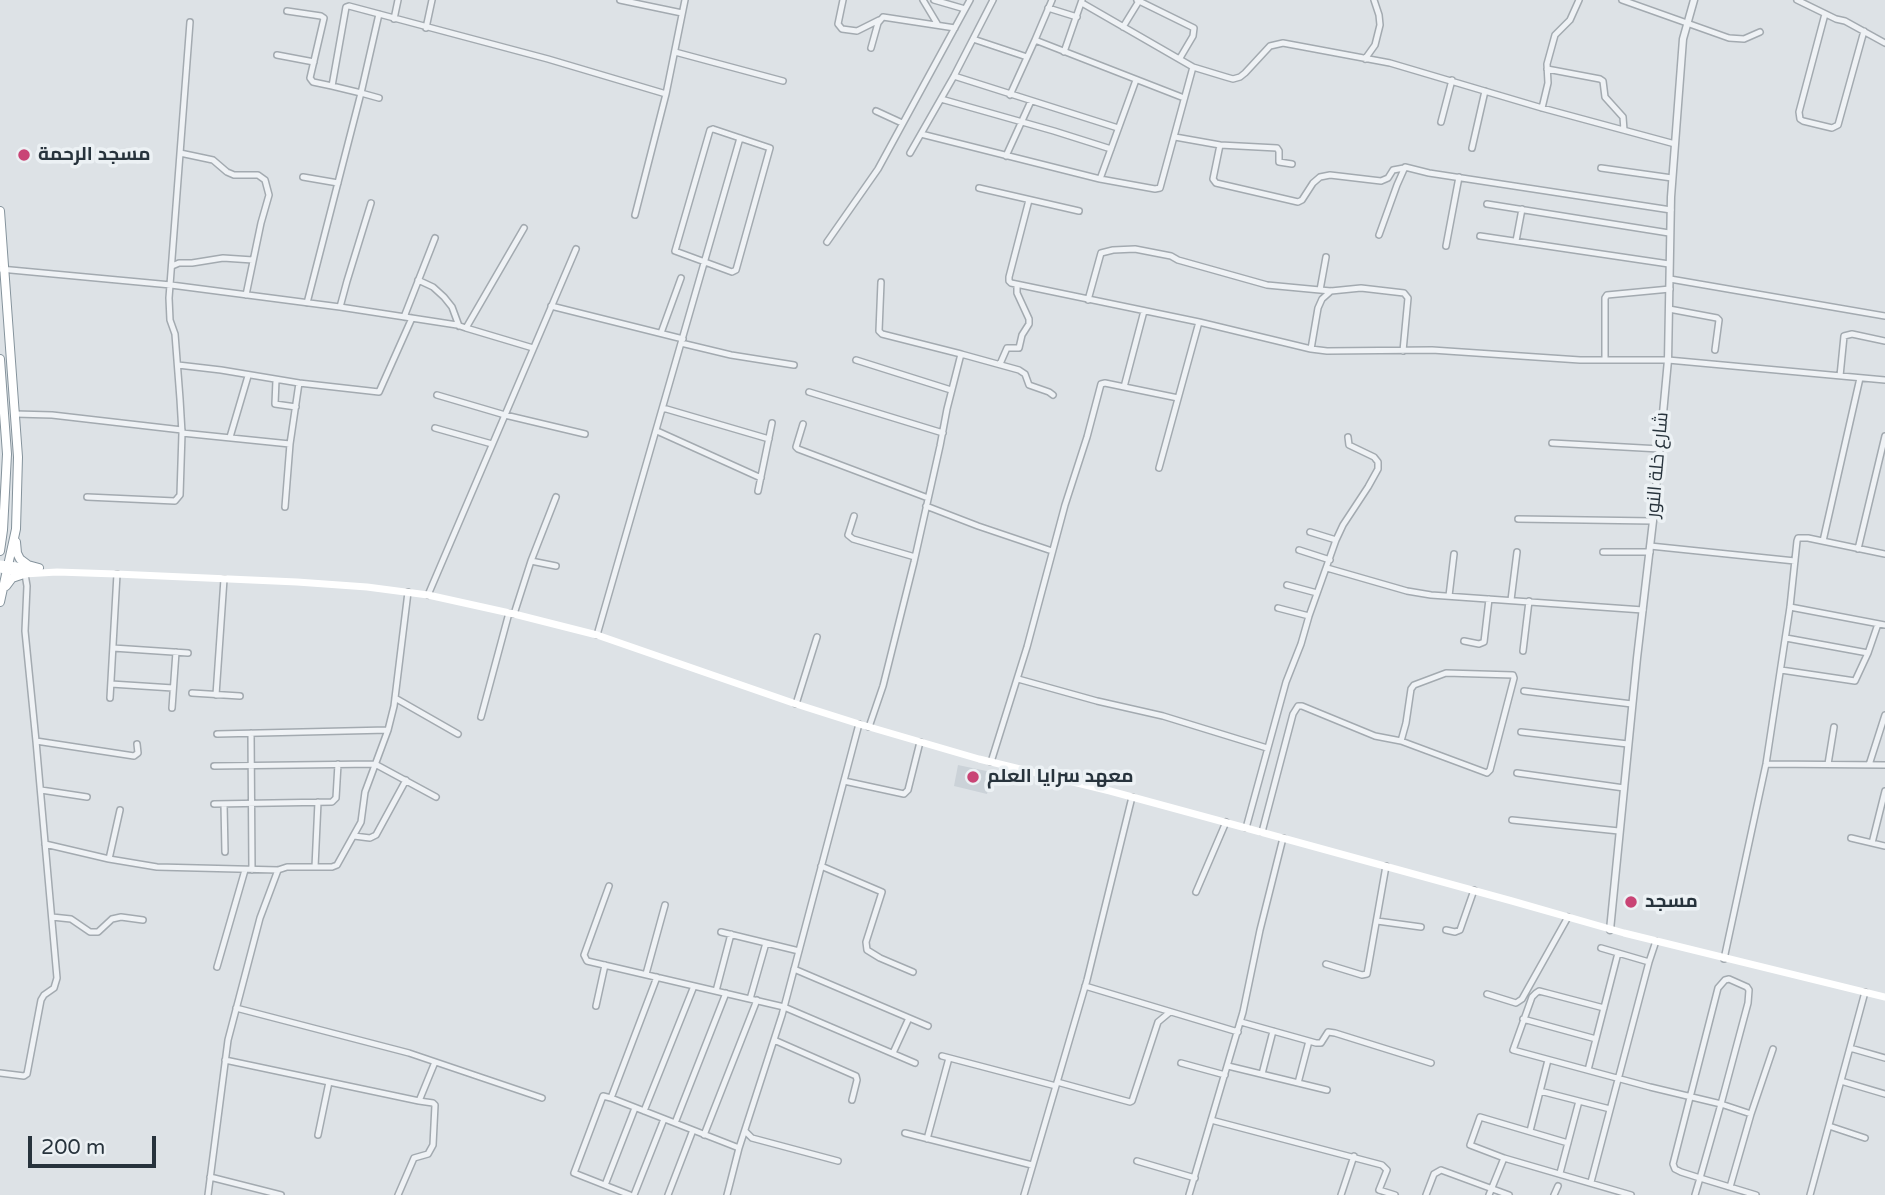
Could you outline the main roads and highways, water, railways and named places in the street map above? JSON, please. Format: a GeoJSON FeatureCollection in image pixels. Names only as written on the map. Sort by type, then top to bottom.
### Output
{"type":"FeatureCollection","features":[{"type":"Feature","properties":{"kind":"highway"},"geometry":{"type":"LineString","coordinates":[[0,211],[18,457],[16,550],[25,564],[40,571]]}},
{"type":"Feature","properties":{"kind":"highway"},"geometry":{"type":"LineString","coordinates":[[0,359],[7,454],[0,551]]}},
{"type":"Feature","properties":{"kind":"highway"},"geometry":{"type":"LineString","coordinates":[[1,370],[11,370]]}},
{"type":"Feature","properties":{"kind":"highway"},"geometry":{"type":"LineString","coordinates":[[0,602],[4,567],[16,529]]}},
{"type":"Feature","properties":{"kind":"highway"},"geometry":{"type":"LineString","coordinates":[[3,591],[9,580],[25,574]]}},
{"type":"Feature","properties":{"kind":"main road"},"geometry":{"type":"LineString","coordinates":[[4,567],[25,574],[40,571]]}},
{"type":"Feature","properties":{"kind":"main road"},"geometry":{"type":"LineString","coordinates":[[4,567],[57,572],[332,584],[428,595],[512,613],[597,635],[796,704],[991,762],[1226,822],[1610,930],[1885,997]]}},
{"type":"Feature","properties":{"kind":"place","name":"مسجد الرحمة"},"geometry":{"type":"Point","coordinates":[24,155]}},
{"type":"Feature","properties":{"kind":"place","name":"معهد سرايا العلم"},"geometry":{"type":"Point","coordinates":[973,777]}},
{"type":"Feature","properties":{"kind":"place","name":"مسجد"},"geometry":{"type":"Point","coordinates":[1631,902]}}]}
